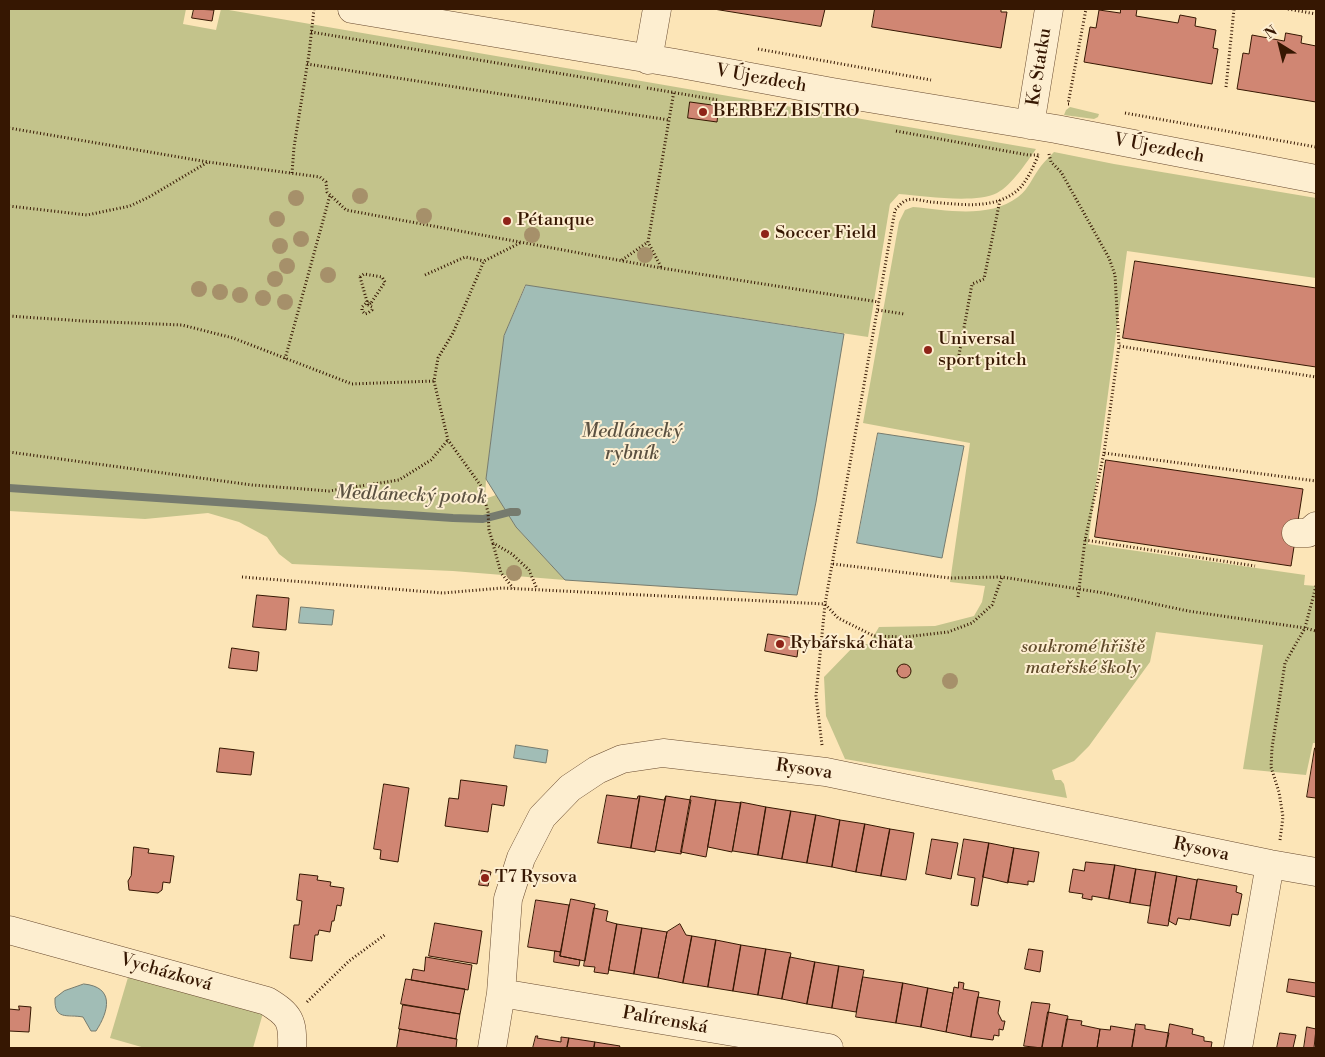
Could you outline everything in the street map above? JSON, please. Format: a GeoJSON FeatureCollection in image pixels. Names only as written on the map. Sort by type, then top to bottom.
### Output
{"type":"FeatureCollection","features":[{"type":"Feature","properties":{"kind":"street","name":"V Újezdech"},"geometry":{"type":"LineString","coordinates":[[352,9],[1037,126],[1316,179]]}},
{"type":"Feature","properties":{"kind":"street"},"geometry":{"type":"LineString","coordinates":[[648,60],[657,9]]}},
{"type":"Feature","properties":{"kind":"street","name":"Ke Statku"},"geometry":{"type":"LineString","coordinates":[[1037,126],[1049,9]]}},
{"type":"Feature","properties":{"kind":"street","name":"Rysova"},"geometry":{"type":"LineString","coordinates":[[492,1048],[501,993],[508,899],[521,858],[542,817],[570,788],[597,770],[622,759],[663,753],[826,772],[1316,872]]}},
{"type":"Feature","properties":{"kind":"street"},"geometry":{"type":"LineString","coordinates":[[1238,1048],[1270,864]]}},
{"type":"Feature","properties":{"kind":"street","name":"Vycházková"},"geometry":{"type":"LineString","coordinates":[[9,930],[267,1001],[282,1010],[289,1019]]}},
{"type":"Feature","properties":{"kind":"street","name":"Palírenská"},"geometry":{"type":"LineString","coordinates":[[501,993],[829,1048]]}},
{"type":"Feature","properties":{"kind":"street"},"geometry":{"type":"LineString","coordinates":[[289,1019],[292,1032],[292,1048]]}},
{"type":"Feature","properties":{"kind":"path"},"geometry":{"type":"LineString","coordinates":[[292,173],[314,9]]}},
{"type":"Feature","properties":{"kind":"path"},"geometry":{"type":"LineString","coordinates":[[1077,106],[1068,104],[1086,9]]}},
{"type":"Feature","properties":{"kind":"path"},"geometry":{"type":"LineString","coordinates":[[1226,87],[1234,9]]}},
{"type":"Feature","properties":{"kind":"path"},"geometry":{"type":"LineString","coordinates":[[1288,9],[1316,14]]}},
{"type":"Feature","properties":{"kind":"path"},"geometry":{"type":"LineString","coordinates":[[662,268],[648,242],[674,92],[676,63]]}},
{"type":"Feature","properties":{"kind":"path"},"geometry":{"type":"LineString","coordinates":[[307,64],[669,120]]}},
{"type":"Feature","properties":{"kind":"path"},"geometry":{"type":"LineString","coordinates":[[1124,113],[1316,147]]}},
{"type":"Feature","properties":{"kind":"path"},"geometry":{"type":"LineString","coordinates":[[822,747],[816,696],[825,604],[895,210],[900,204],[908,200],[965,205],[985,204],[1000,200],[1014,193],[1028,176],[1039,155],[1037,126]]}},
{"type":"Feature","properties":{"kind":"path"},"geometry":{"type":"LineString","coordinates":[[9,128],[208,162],[320,177],[326,182],[327,192],[346,210],[662,268],[879,302]]}},
{"type":"Feature","properties":{"kind":"path"},"geometry":{"type":"LineString","coordinates":[[1049,155],[1051,162],[1061,172],[1109,258],[1115,275],[1118,346],[1104,453],[1085,540],[1078,597]]}},
{"type":"Feature","properties":{"kind":"path"},"geometry":{"type":"LineString","coordinates":[[9,206],[87,215],[130,206],[208,162]]}},
{"type":"Feature","properties":{"kind":"path"},"geometry":{"type":"LineString","coordinates":[[285,359],[330,195]]}},
{"type":"Feature","properties":{"kind":"path"},"geometry":{"type":"LineString","coordinates":[[959,354],[972,284],[984,279],[1000,200]]}},
{"type":"Feature","properties":{"kind":"path"},"geometry":{"type":"LineString","coordinates":[[622,261],[648,242]]}},
{"type":"Feature","properties":{"kind":"path"},"geometry":{"type":"LineString","coordinates":[[425,274],[465,258],[484,261],[521,243]]}},
{"type":"Feature","properties":{"kind":"path"},"geometry":{"type":"LineString","coordinates":[[484,261],[454,333],[438,358],[434,381],[448,440],[481,486],[488,512],[489,530],[501,573],[513,588]]}},
{"type":"Feature","properties":{"kind":"path"},"geometry":{"type":"LineString","coordinates":[[364,274],[382,277],[385,282],[372,303],[368,303],[360,277],[364,274]]}},
{"type":"Feature","properties":{"kind":"path"},"geometry":{"type":"LineString","coordinates":[[878,310],[904,314]]}},
{"type":"Feature","properties":{"kind":"path"},"geometry":{"type":"LineString","coordinates":[[9,316],[182,325],[233,338],[352,384],[434,381]]}},
{"type":"Feature","properties":{"kind":"path"},"geometry":{"type":"LineString","coordinates":[[1118,346],[1316,377]]}},
{"type":"Feature","properties":{"kind":"path"},"geometry":{"type":"LineString","coordinates":[[9,452],[252,485],[329,491],[399,480],[431,460],[448,440]]}},
{"type":"Feature","properties":{"kind":"path"},"geometry":{"type":"LineString","coordinates":[[1104,453],[1316,481]]}},
{"type":"Feature","properties":{"kind":"path"},"geometry":{"type":"LineString","coordinates":[[1085,540],[1255,566]]}},
{"type":"Feature","properties":{"kind":"path"},"geometry":{"type":"LineString","coordinates":[[493,543],[512,554],[528,570],[537,590]]}},
{"type":"Feature","properties":{"kind":"path"},"geometry":{"type":"LineString","coordinates":[[833,564],[950,578],[1002,577],[1079,589],[1188,611],[1316,631]]}},
{"type":"Feature","properties":{"kind":"path"},"geometry":{"type":"LineString","coordinates":[[242,577],[443,593],[513,588],[825,604],[838,618],[874,636],[905,637],[948,632],[972,623],[992,605],[1002,577]]}},
{"type":"Feature","properties":{"kind":"path"},"geometry":{"type":"LineString","coordinates":[[1283,817],[1280,792],[1271,767],[1272,748],[1285,663],[1305,628],[1316,586]]}},
{"type":"Feature","properties":{"kind":"path"},"geometry":{"type":"LineString","coordinates":[[289,1019],[349,961],[386,934]]}},
{"type":"Feature","properties":{"kind":"green space"},"geometry":{"type":"Polygon","coordinates":[[[9,9],[186,9],[183,24],[216,30],[221,9],[223,9],[1036,149],[1013,179],[997,193],[963,199],[899,194],[890,204],[868,337],[525,285],[504,336],[485,499],[496,495],[516,527],[565,580],[453,571],[292,564],[279,554],[267,537],[239,522],[208,513],[145,519],[9,511],[9,9]]]}},
{"type":"Feature","properties":{"kind":"green space"},"geometry":{"type":"Polygon","coordinates":[[[1070,107],[1099,114],[1094,119],[1064,115],[1070,107]]]}},
{"type":"Feature","properties":{"kind":"green space","name":"soukromé hřiště mateřské školy"},"geometry":{"type":"Polygon","coordinates":[[[1054,152],[1316,198],[1316,278],[1127,251],[1088,544],[1305,575],[1304,585],[1316,586],[1316,743],[1313,743],[1306,775],[1243,769],[1263,645],[1156,632],[1150,662],[1089,746],[1074,761],[1052,770],[1055,780],[1061,780],[1064,784],[1067,798],[845,759],[826,716],[824,677],[856,644],[869,644],[879,627],[935,626],[974,616],[982,602],[985,586],[950,582],[970,443],[863,423],[899,222],[905,210],[913,207],[953,211],[981,211],[1007,204],[1025,190],[1041,166],[1054,152]]]}},
{"type":"Feature","properties":{"kind":"green space"},"geometry":{"type":"Polygon","coordinates":[[[129,974],[263,1013],[253,1048],[145,1048],[110,1038],[129,974]]]}},
{"type":"Feature","properties":{"kind":"water","name":"Medlánecký rybník"},"geometry":{"type":"Polygon","coordinates":[[[526,285],[844,334],[816,502],[797,595],[565,580],[516,527],[486,479],[504,336],[526,285]]]}},
{"type":"Feature","properties":{"kind":"water"},"geometry":{"type":"Polygon","coordinates":[[[878,433],[964,446],[942,558],[857,543],[878,433]]]}},
{"type":"Feature","properties":{"kind":"water"},"geometry":{"type":"Polygon","coordinates":[[[301,607],[334,610],[332,625],[299,623],[301,607]]]}},
{"type":"Feature","properties":{"kind":"water"},"geometry":{"type":"Polygon","coordinates":[[[516,745],[548,750],[546,763],[514,758],[516,745]]]}},
{"type":"Feature","properties":{"kind":"water"},"geometry":{"type":"Polygon","coordinates":[[[84,984],[94,986],[105,995],[106,1008],[104,1016],[96,1031],[91,1031],[83,1017],[63,1015],[59,1013],[55,1005],[55,998],[64,991],[84,984]]]}},
{"type":"Feature","properties":{"kind":"building"},"geometry":{"type":"Polygon","coordinates":[[[194,9],[214,10],[212,21],[192,18],[194,9]]]}},
{"type":"Feature","properties":{"kind":"building"},"geometry":{"type":"Polygon","coordinates":[[[714,9],[825,9],[821,26],[714,9]]]}},
{"type":"Feature","properties":{"kind":"building"},"geometry":{"type":"Polygon","coordinates":[[[875,9],[1001,9],[1001,12],[1007,12],[1001,48],[872,27],[875,9]]]}},
{"type":"Feature","properties":{"kind":"building"},"geometry":{"type":"Polygon","coordinates":[[[1121,9],[1137,9],[1136,16],[1178,23],[1180,15],[1196,18],[1195,26],[1216,30],[1213,48],[1218,49],[1212,84],[1084,62],[1090,27],[1096,28],[1099,10],[1120,13],[1121,9]]]}},
{"type":"Feature","properties":{"kind":"building"},"geometry":{"type":"Polygon","coordinates":[[[1286,33],[1302,36],[1301,43],[1316,46],[1316,102],[1237,89],[1243,53],[1249,54],[1252,35],[1284,41],[1286,33]]]}},
{"type":"Feature","properties":{"kind":"building","name":"BERBEZ BISTRO"},"geometry":{"type":"Polygon","coordinates":[[[690,102],[719,106],[717,122],[688,118],[690,102]]]}},
{"type":"Feature","properties":{"kind":"building"},"geometry":{"type":"Polygon","coordinates":[[[1135,261],[1316,288],[1316,367],[1123,338],[1135,261]]]}},
{"type":"Feature","properties":{"kind":"building"},"geometry":{"type":"Polygon","coordinates":[[[1106,460],[1303,489],[1291,566],[1095,537],[1106,460]]]}},
{"type":"Feature","properties":{"kind":"building"},"geometry":{"type":"Polygon","coordinates":[[[257,595],[289,598],[286,630],[253,627],[257,595]]]}},
{"type":"Feature","properties":{"kind":"building","name":"Rybářská chata"},"geometry":{"type":"Polygon","coordinates":[[[768,634],[795,638],[793,649],[798,649],[797,657],[765,651],[768,634]]]}},
{"type":"Feature","properties":{"kind":"building"},"geometry":{"type":"Polygon","coordinates":[[[232,648],[259,652],[257,671],[229,668],[232,648]]]}},
{"type":"Feature","properties":{"kind":"building"},"geometry":{"type":"Polygon","coordinates":[[[901,664],[907,664],[911,671],[907,678],[901,678],[897,674],[897,668],[901,664]]]}},
{"type":"Feature","properties":{"kind":"building"},"geometry":{"type":"Polygon","coordinates":[[[220,748],[254,752],[251,775],[217,772],[220,748]]]}},
{"type":"Feature","properties":{"kind":"building"},"geometry":{"type":"Polygon","coordinates":[[[1316,748],[1316,798],[1307,797],[1316,748]]]}},
{"type":"Feature","properties":{"kind":"building"},"geometry":{"type":"Polygon","coordinates":[[[461,780],[507,786],[504,806],[492,804],[488,832],[445,826],[449,798],[458,799],[461,780]]]}},
{"type":"Feature","properties":{"kind":"building"},"geometry":{"type":"Polygon","coordinates":[[[384,784],[409,788],[398,862],[380,859],[381,850],[374,849],[384,784]]]}},
{"type":"Feature","properties":{"kind":"building"},"geometry":{"type":"Polygon","coordinates":[[[607,795],[637,799],[640,796],[631,848],[598,843],[607,795]]]}},
{"type":"Feature","properties":{"kind":"building"},"geometry":{"type":"Polygon","coordinates":[[[640,796],[664,800],[666,796],[655,852],[631,848],[640,796]]]}},
{"type":"Feature","properties":{"kind":"building"},"geometry":{"type":"Polygon","coordinates":[[[666,796],[691,800],[681,854],[656,850],[666,796]]]}},
{"type":"Feature","properties":{"kind":"building"},"geometry":{"type":"Polygon","coordinates":[[[691,796],[716,800],[706,857],[681,852],[691,796]]]}},
{"type":"Feature","properties":{"kind":"building"},"geometry":{"type":"Polygon","coordinates":[[[716,800],[741,803],[732,852],[708,847],[716,800]]]}},
{"type":"Feature","properties":{"kind":"building"},"geometry":{"type":"Polygon","coordinates":[[[741,802],[766,807],[758,855],[733,851],[741,802]]]}},
{"type":"Feature","properties":{"kind":"building"},"geometry":{"type":"Polygon","coordinates":[[[766,807],[791,811],[782,859],[758,855],[766,807]]]}},
{"type":"Feature","properties":{"kind":"building"},"geometry":{"type":"Polygon","coordinates":[[[791,811],[816,815],[807,863],[782,859],[791,811]]]}},
{"type":"Feature","properties":{"kind":"building"},"geometry":{"type":"Polygon","coordinates":[[[816,815],[840,820],[832,867],[807,863],[816,815]]]}},
{"type":"Feature","properties":{"kind":"building"},"geometry":{"type":"Polygon","coordinates":[[[840,820],[865,824],[856,872],[832,867],[840,820]]]}},
{"type":"Feature","properties":{"kind":"building"},"geometry":{"type":"Polygon","coordinates":[[[865,824],[890,829],[881,876],[856,872],[865,824]]]}},
{"type":"Feature","properties":{"kind":"building"},"geometry":{"type":"Polygon","coordinates":[[[890,829],[914,833],[906,880],[881,876],[890,829]]]}},
{"type":"Feature","properties":{"kind":"building"},"geometry":{"type":"Polygon","coordinates":[[[932,839],[958,843],[951,879],[926,874],[932,839]]]}},
{"type":"Feature","properties":{"kind":"building"},"geometry":{"type":"Polygon","coordinates":[[[964,839],[989,843],[978,906],[971,905],[975,878],[958,875],[964,839]]]}},
{"type":"Feature","properties":{"kind":"building"},"geometry":{"type":"Polygon","coordinates":[[[989,843],[1014,848],[1008,883],[983,877],[989,843]]]}},
{"type":"Feature","properties":{"kind":"building"},"geometry":{"type":"Polygon","coordinates":[[[134,847],[149,849],[148,853],[174,856],[170,883],[163,882],[162,890],[158,893],[129,890],[128,881],[131,876],[134,847]]]}},
{"type":"Feature","properties":{"kind":"building"},"geometry":{"type":"Polygon","coordinates":[[[1014,848],[1039,852],[1034,882],[1028,881],[1028,885],[1008,882],[1014,848]]]}},
{"type":"Feature","properties":{"kind":"building"},"geometry":{"type":"Polygon","coordinates":[[[1086,862],[1115,865],[1109,899],[1092,896],[1092,900],[1082,898],[1083,894],[1069,892],[1073,869],[1084,871],[1086,862]]]}},
{"type":"Feature","properties":{"kind":"building"},"geometry":{"type":"Polygon","coordinates":[[[1115,865],[1136,869],[1130,903],[1109,899],[1115,865]]]}},
{"type":"Feature","properties":{"kind":"building"},"geometry":{"type":"Polygon","coordinates":[[[1136,869],[1156,872],[1150,906],[1130,903],[1136,869]]]}},
{"type":"Feature","properties":{"kind":"building","name":"T7 Rysova"},"geometry":{"type":"Polygon","coordinates":[[[482,870],[491,872],[488,886],[479,885],[482,870]]]}},
{"type":"Feature","properties":{"kind":"building"},"geometry":{"type":"Polygon","coordinates":[[[1156,872],[1177,876],[1168,926],[1148,923],[1156,872]]]}},
{"type":"Feature","properties":{"kind":"building"},"geometry":{"type":"Polygon","coordinates":[[[300,874],[318,876],[317,880],[331,882],[330,886],[344,888],[341,906],[337,905],[330,932],[319,930],[318,935],[315,935],[312,961],[290,958],[294,925],[299,925],[302,901],[297,900],[300,874]]]}},
{"type":"Feature","properties":{"kind":"building"},"geometry":{"type":"Polygon","coordinates":[[[1177,876],[1197,880],[1190,920],[1178,918],[1176,925],[1169,921],[1177,876]]]}},
{"type":"Feature","properties":{"kind":"building"},"geometry":{"type":"Polygon","coordinates":[[[1198,879],[1237,886],[1236,892],[1242,894],[1238,915],[1232,914],[1230,926],[1191,919],[1198,879]]]}},
{"type":"Feature","properties":{"kind":"building"},"geometry":{"type":"Polygon","coordinates":[[[571,899],[595,904],[585,961],[560,956],[571,899]]]}},
{"type":"Feature","properties":{"kind":"building"},"geometry":{"type":"Polygon","coordinates":[[[536,900],[569,905],[561,952],[528,947],[536,900]]]}},
{"type":"Feature","properties":{"kind":"building"},"geometry":{"type":"Polygon","coordinates":[[[594,908],[608,911],[606,921],[617,924],[608,974],[594,972],[595,967],[584,966],[594,908]]]}},
{"type":"Feature","properties":{"kind":"building"},"geometry":{"type":"Polygon","coordinates":[[[435,923],[482,931],[477,964],[429,956],[435,923]]]}},
{"type":"Feature","properties":{"kind":"building"},"geometry":{"type":"Polygon","coordinates":[[[617,924],[642,928],[634,974],[609,970],[617,924]]]}},
{"type":"Feature","properties":{"kind":"building"},"geometry":{"type":"Polygon","coordinates":[[[680,924],[686,935],[692,936],[683,983],[658,978],[667,932],[680,924]]]}},
{"type":"Feature","properties":{"kind":"building"},"geometry":{"type":"Polygon","coordinates":[[[642,928],[667,932],[658,978],[634,974],[642,928]]]}},
{"type":"Feature","properties":{"kind":"building"},"geometry":{"type":"Polygon","coordinates":[[[692,936],[716,940],[708,987],[683,983],[692,936]]]}},
{"type":"Feature","properties":{"kind":"building"},"geometry":{"type":"Polygon","coordinates":[[[716,940],[741,945],[733,991],[708,987],[716,940]]]}},
{"type":"Feature","properties":{"kind":"building"},"geometry":{"type":"Polygon","coordinates":[[[741,945],[766,949],[758,995],[733,991],[741,945]]]}},
{"type":"Feature","properties":{"kind":"building"},"geometry":{"type":"Polygon","coordinates":[[[766,949],[791,953],[782,999],[758,995],[766,949]]]}},
{"type":"Feature","properties":{"kind":"building"},"geometry":{"type":"Polygon","coordinates":[[[1029,949],[1043,951],[1040,972],[1025,969],[1029,949]]]}},
{"type":"Feature","properties":{"kind":"building"},"geometry":{"type":"Polygon","coordinates":[[[555,951],[561,952],[560,956],[580,960],[579,966],[554,962],[555,951]]]}},
{"type":"Feature","properties":{"kind":"building"},"geometry":{"type":"Polygon","coordinates":[[[426,957],[472,965],[468,990],[411,980],[413,969],[424,971],[426,957]]]}},
{"type":"Feature","properties":{"kind":"building"},"geometry":{"type":"Polygon","coordinates":[[[790,957],[815,962],[807,1004],[782,999],[790,957]]]}},
{"type":"Feature","properties":{"kind":"building"},"geometry":{"type":"Polygon","coordinates":[[[815,962],[839,966],[832,1008],[807,1004],[815,962]]]}},
{"type":"Feature","properties":{"kind":"building"},"geometry":{"type":"Polygon","coordinates":[[[839,966],[864,970],[856,1012],[832,1008],[839,966]]]}},
{"type":"Feature","properties":{"kind":"building"},"geometry":{"type":"Polygon","coordinates":[[[863,977],[903,983],[896,1023],[856,1017],[863,977]]]}},
{"type":"Feature","properties":{"kind":"building"},"geometry":{"type":"Polygon","coordinates":[[[406,979],[465,989],[460,1014],[401,1004],[406,979]]]}},
{"type":"Feature","properties":{"kind":"building"},"geometry":{"type":"Polygon","coordinates":[[[1289,979],[1316,983],[1316,997],[1287,992],[1289,979]]]}},
{"type":"Feature","properties":{"kind":"building"},"geometry":{"type":"Polygon","coordinates":[[[959,982],[964,983],[963,989],[979,992],[971,1037],[946,1032],[954,987],[958,988],[959,982]]]}},
{"type":"Feature","properties":{"kind":"building"},"geometry":{"type":"Polygon","coordinates":[[[903,983],[928,988],[921,1027],[896,1023],[903,983]]]}},
{"type":"Feature","properties":{"kind":"building"},"geometry":{"type":"Polygon","coordinates":[[[928,988],[953,993],[946,1032],[921,1027],[928,988]]]}},
{"type":"Feature","properties":{"kind":"building"},"geometry":{"type":"Polygon","coordinates":[[[978,997],[1000,1001],[998,1013],[1002,1021],[1005,1021],[1003,1030],[999,1029],[999,1036],[994,1035],[993,1040],[971,1037],[978,997]]]}},
{"type":"Feature","properties":{"kind":"building"},"geometry":{"type":"Polygon","coordinates":[[[1032,1002],[1050,1004],[1042,1048],[1024,1046],[1032,1002]]]}},
{"type":"Feature","properties":{"kind":"building"},"geometry":{"type":"Polygon","coordinates":[[[403,1005],[460,1014],[456,1039],[399,1029],[403,1005]]]}},
{"type":"Feature","properties":{"kind":"building"},"geometry":{"type":"Polygon","coordinates":[[[19,1006],[31,1007],[29,1032],[9,1031],[9,1009],[19,1010],[19,1006]]]}},
{"type":"Feature","properties":{"kind":"building"},"geometry":{"type":"Polygon","coordinates":[[[1048,1012],[1068,1016],[1062,1048],[1042,1048],[1048,1012]]]}},
{"type":"Feature","properties":{"kind":"building"},"geometry":{"type":"Polygon","coordinates":[[[1067,1019],[1082,1021],[1081,1025],[1100,1029],[1097,1048],[1062,1048],[1067,1019]]]}},
{"type":"Feature","properties":{"kind":"building"},"geometry":{"type":"Polygon","coordinates":[[[1136,1024],[1145,1025],[1145,1029],[1169,1033],[1166,1048],[1132,1048],[1136,1024]]]}},
{"type":"Feature","properties":{"kind":"building"},"geometry":{"type":"Polygon","coordinates":[[[1170,1024],[1193,1029],[1192,1034],[1204,1037],[1204,1041],[1212,1042],[1211,1048],[1166,1048],[1170,1024]]]}},
{"type":"Feature","properties":{"kind":"building"},"geometry":{"type":"Polygon","coordinates":[[[1111,1026],[1135,1030],[1132,1048],[1097,1048],[1100,1029],[1110,1030],[1111,1026]]]}},
{"type":"Feature","properties":{"kind":"building"},"geometry":{"type":"Polygon","coordinates":[[[1307,1027],[1316,1029],[1314,1048],[1304,1048],[1307,1027]]]}},
{"type":"Feature","properties":{"kind":"building"},"geometry":{"type":"Polygon","coordinates":[[[400,1029],[457,1039],[456,1048],[397,1048],[400,1029]]]}},
{"type":"Feature","properties":{"kind":"building"},"geometry":{"type":"Polygon","coordinates":[[[1280,1033],[1296,1035],[1293,1048],[1277,1048],[1280,1033]]]}},
{"type":"Feature","properties":{"kind":"building"},"geometry":{"type":"Polygon","coordinates":[[[536,1036],[538,1036],[537,1038],[561,1042],[561,1037],[569,1038],[567,1048],[533,1048],[536,1036]]]}},
{"type":"Feature","properties":{"kind":"building"},"geometry":{"type":"Polygon","coordinates":[[[569,1038],[595,1042],[594,1048],[567,1048],[569,1038]]]}},
{"type":"Feature","properties":{"kind":"building"},"geometry":{"type":"Polygon","coordinates":[[[595,1042],[620,1046],[619,1048],[594,1048],[595,1042]]]}},
{"type":"Feature","properties":{"kind":"waterway","name":"Medlánecký potok"},"geometry":{"type":"LineString","coordinates":[[9,488],[453,518],[483,519],[517,512]]}},
{"type":"Feature","properties":{"kind":"place","name":"BERBEZ BISTRO"},"geometry":{"type":"Point","coordinates":[703,112]}},
{"type":"Feature","properties":{"kind":"place","name":"Pétanque"},"geometry":{"type":"Point","coordinates":[507,221]}},
{"type":"Feature","properties":{"kind":"place","name":"Soccer Field"},"geometry":{"type":"Point","coordinates":[765,234]}},
{"type":"Feature","properties":{"kind":"place","name":"Universal sport pitch"},"geometry":{"type":"Point","coordinates":[928,350]}},
{"type":"Feature","properties":{"kind":"place","name":"Rybářská chata"},"geometry":{"type":"Point","coordinates":[780,644]}},
{"type":"Feature","properties":{"kind":"place","name":"T7 Rysova"},"geometry":{"type":"Point","coordinates":[485,878]}}]}
